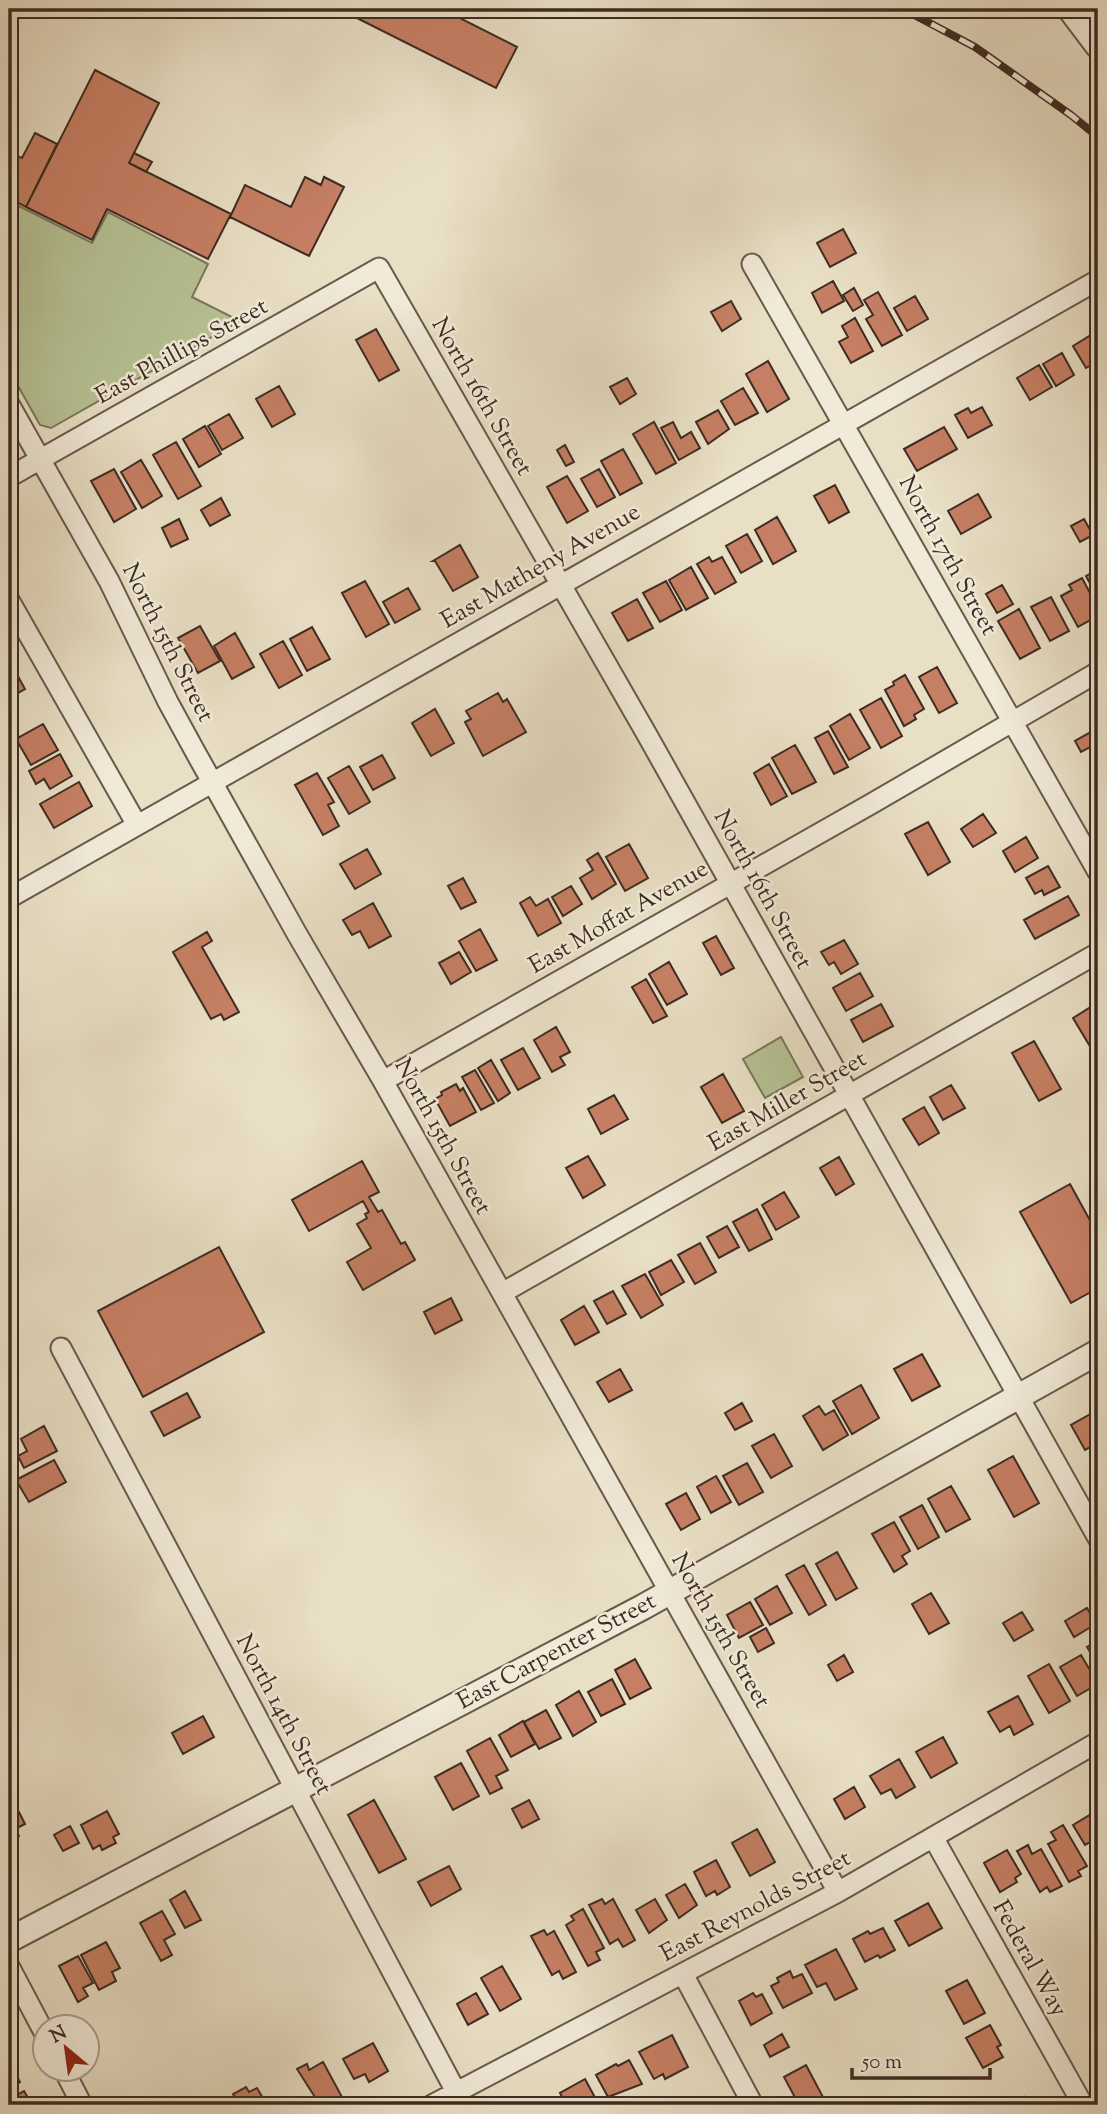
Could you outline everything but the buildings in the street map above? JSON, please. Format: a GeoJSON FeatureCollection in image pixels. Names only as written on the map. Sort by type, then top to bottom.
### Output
{"type":"FeatureCollection","features":[{"type":"Feature","properties":{"kind":"street"},"geometry":{"type":"LineString","coordinates":[[1073,10],[1098,46]]}},
{"type":"Feature","properties":{"kind":"street","name":"North 17th Street"},"geometry":{"type":"LineString","coordinates":[[752,264],[1098,872]]}},
{"type":"Feature","properties":{"kind":"street","name":"East Phillips Street"},"geometry":{"type":"LineString","coordinates":[[9,477],[379,268]]}},
{"type":"Feature","properties":{"kind":"street","name":"North 16th Street"},"geometry":{"type":"LineString","coordinates":[[379,268],[561,584],[1098,1538]]}},
{"type":"Feature","properties":{"kind":"street","name":"East Matheny Avenue"},"geometry":{"type":"LineString","coordinates":[[9,898],[1098,280]]}},
{"type":"Feature","properties":{"kind":"street","name":"North 15th Street"},"geometry":{"type":"LineString","coordinates":[[9,404],[109,581],[168,702],[297,934],[383,1081],[838,1892]]}},
{"type":"Feature","properties":{"kind":"street"},"geometry":{"type":"LineString","coordinates":[[9,600],[137,825]]}},
{"type":"Feature","properties":{"kind":"street","name":"East Moffat Avenue"},"geometry":{"type":"LineString","coordinates":[[383,1081],[871,804],[1098,671]]}},
{"type":"Feature","properties":{"kind":"street","name":"East Miller Street"},"geometry":{"type":"LineString","coordinates":[[502,1293],[1098,953]]}},
{"type":"Feature","properties":{"kind":"street","name":"North 14th Street"},"geometry":{"type":"LineString","coordinates":[[61,1348],[460,2099]]}},
{"type":"Feature","properties":{"kind":"street","name":"East Carpenter Street"},"geometry":{"type":"LineString","coordinates":[[9,1940],[670,1592],[1098,1352]]}},
{"type":"Feature","properties":{"kind":"street","name":"East Reynolds Street"},"geometry":{"type":"LineString","coordinates":[[432,2105],[460,2099],[683,1974],[838,1892],[1098,1742]]}},
{"type":"Feature","properties":{"kind":"street","name":"Federal Way"},"geometry":{"type":"LineString","coordinates":[[933,1838],[1083,2105]]}},
{"type":"Feature","properties":{"kind":"street"},"geometry":{"type":"LineString","coordinates":[[9,1966],[33,2012]]}},
{"type":"Feature","properties":{"kind":"street"},"geometry":{"type":"LineString","coordinates":[[683,1974],[753,2105]]}},
{"type":"Feature","properties":{"kind":"street"},"geometry":{"type":"LineString","coordinates":[[70,2082],[82,2105]]}},
{"type":"Feature","properties":{"kind":"green space"},"geometry":{"type":"Polygon","coordinates":[[[9,201],[92,243],[108,212],[208,264],[192,297],[240,321],[51,428],[40,425],[9,370],[9,201]]]}},
{"type":"Feature","properties":{"kind":"green space"},"geometry":{"type":"Polygon","coordinates":[[[781,1037],[803,1077],[765,1098],[743,1059],[781,1037]]]}},
{"type":"Feature","properties":{"kind":"railway"},"geometry":{"type":"LineString","coordinates":[[903,9],[975,47],[1098,137]]}}]}
